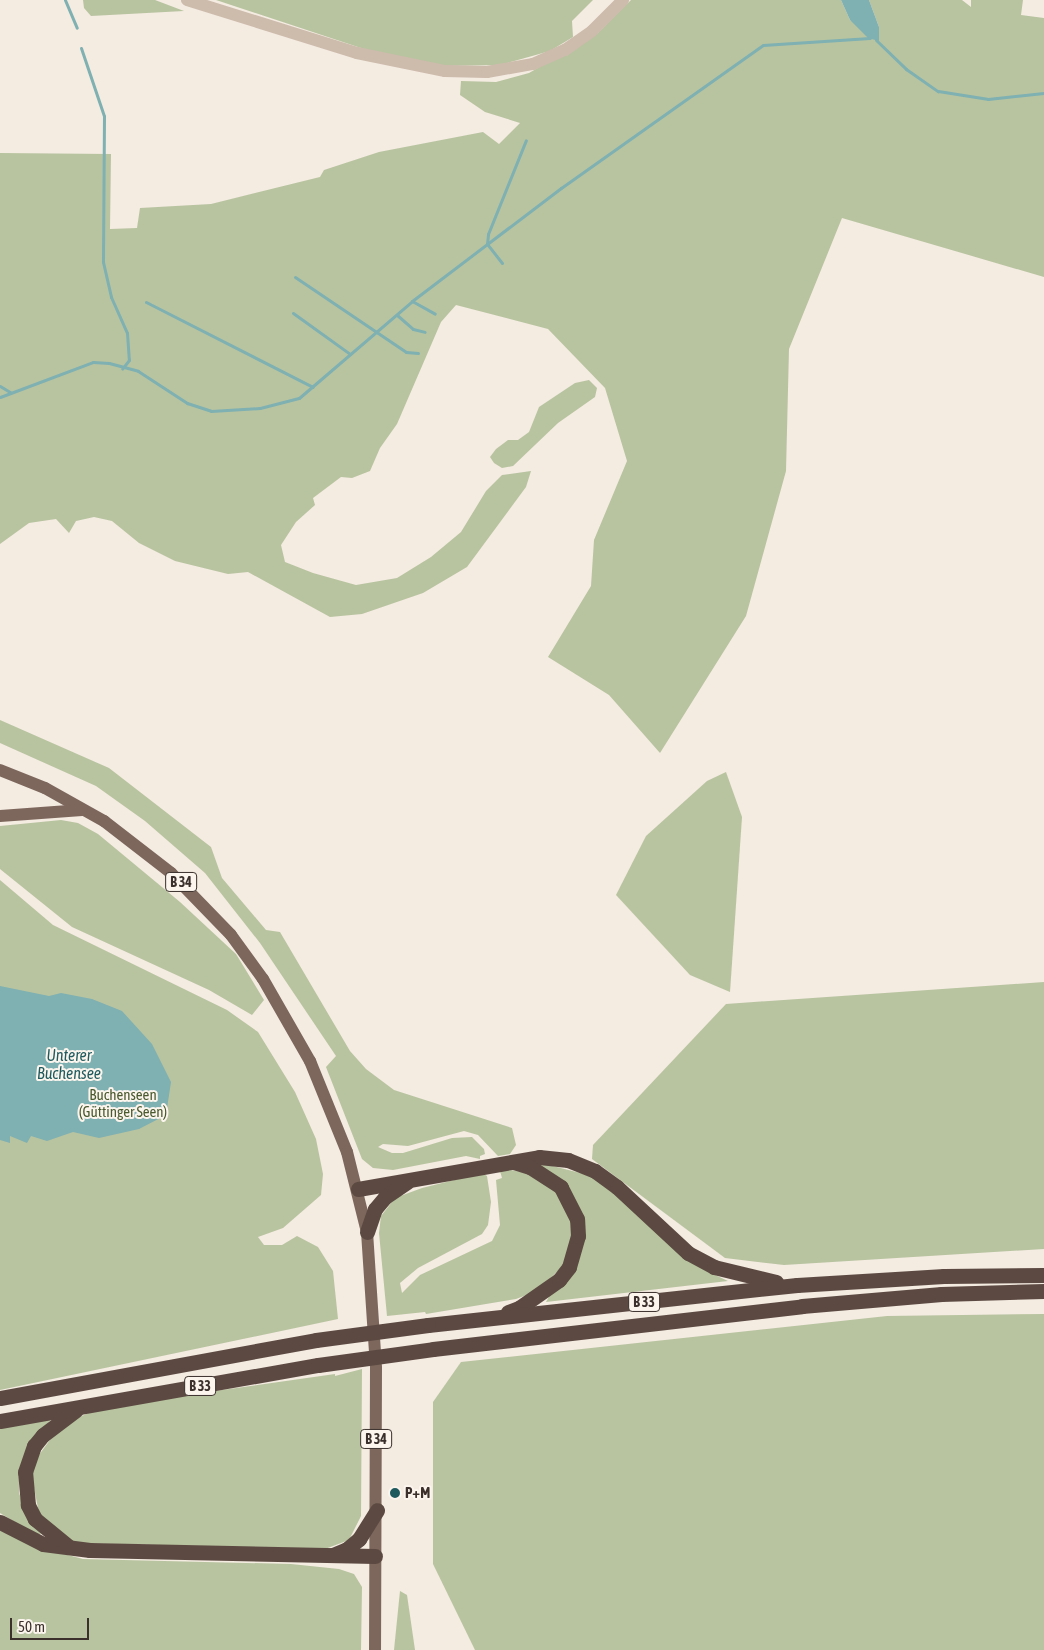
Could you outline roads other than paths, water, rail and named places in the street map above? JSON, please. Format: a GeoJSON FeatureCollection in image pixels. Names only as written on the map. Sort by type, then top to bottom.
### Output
{"type":"FeatureCollection","features":[{"type":"Feature","properties":{"kind":"highway"},"geometry":{"type":"LineString","coordinates":[[358,1189],[472,1166],[539,1157],[582,1164],[617,1187],[688,1253],[714,1267],[752,1279],[797,1285]]}},
{"type":"Feature","properties":{"kind":"highway"},"geometry":{"type":"LineString","coordinates":[[492,1318],[519,1308],[559,1280],[569,1267],[578,1227],[570,1202],[561,1187],[530,1166],[509,1161]]}},
{"type":"Feature","properties":{"kind":"highway"},"geometry":{"type":"LineString","coordinates":[[367,1232],[375,1209],[385,1197],[415,1178]]}},
{"type":"Feature","properties":{"kind":"highway","name":"B 33"},"geometry":{"type":"LineString","coordinates":[[0,1398],[316,1340],[428,1325],[797,1285],[944,1276],[1044,1275]]}},
{"type":"Feature","properties":{"kind":"highway","name":"B 33"},"geometry":{"type":"LineString","coordinates":[[0,1421],[318,1364],[434,1349],[802,1306],[941,1294],[1044,1291]]}},
{"type":"Feature","properties":{"kind":"highway","name":"B 33"},"geometry":{"type":"LineString","coordinates":[[73,1549],[59,1541],[35,1519],[25,1490],[25,1472],[34,1446],[43,1435],[81,1407]]}},
{"type":"Feature","properties":{"kind":"highway"},"geometry":{"type":"LineString","coordinates":[[332,1556],[347,1549],[358,1539],[376,1510]]}},
{"type":"Feature","properties":{"kind":"highway"},"geometry":{"type":"LineString","coordinates":[[0,1522],[43,1544],[115,1553],[375,1556]]}},
{"type":"Feature","properties":{"kind":"main road","name":"B 34"},"geometry":{"type":"LineString","coordinates":[[0,770],[86,810],[172,873],[231,935],[263,978],[310,1061],[334,1117],[358,1189],[367,1232],[376,1368],[375,1556]]}},
{"type":"Feature","properties":{"kind":"main road"},"geometry":{"type":"LineString","coordinates":[[0,816],[16,818],[65,809],[86,810]]}},
{"type":"Feature","properties":{"kind":"main road"},"geometry":{"type":"LineString","coordinates":[[375,1556],[375,1650]]}},
{"type":"Feature","properties":{"kind":"street"},"geometry":{"type":"LineString","coordinates":[[187,0],[357,54],[445,71],[487,72],[533,64],[565,50],[592,31],[623,0]]}},
{"type":"Feature","properties":{"kind":"water"},"geometry":{"type":"Polygon","coordinates":[[[841,0],[869,0],[879,27],[879,41],[868,38],[850,20],[841,0]]]}},
{"type":"Feature","properties":{"kind":"water","name":"Unterer Buchensee"},"geometry":{"type":"Polygon","coordinates":[[[0,986],[49,996],[61,993],[92,999],[122,1011],[152,1044],[171,1082],[166,1115],[139,1129],[99,1138],[73,1132],[47,1141],[31,1136],[27,1143],[10,1136],[10,1143],[0,1140],[0,986]]]}},
{"type":"Feature","properties":{"kind":"waterway"},"geometry":{"type":"LineString","coordinates":[[65,0],[77,28]]}},
{"type":"Feature","properties":{"kind":"waterway"},"geometry":{"type":"LineString","coordinates":[[0,397],[93,362],[109,363],[138,371],[187,403],[211,411],[260,408],[299,398],[412,301],[561,188],[763,45],[870,38]]}},
{"type":"Feature","properties":{"kind":"waterway"},"geometry":{"type":"LineString","coordinates":[[876,40],[906,69],[938,91],[988,99],[1044,93]]}},
{"type":"Feature","properties":{"kind":"waterway"},"geometry":{"type":"LineString","coordinates":[[81,48],[104,116],[103,262],[111,297],[127,333],[129,360],[122,369]]}},
{"type":"Feature","properties":{"kind":"waterway"},"geometry":{"type":"LineString","coordinates":[[502,263],[487,244],[488,234],[526,140]]}},
{"type":"Feature","properties":{"kind":"waterway"},"geometry":{"type":"LineString","coordinates":[[295,277],[406,352],[418,353]]}},
{"type":"Feature","properties":{"kind":"waterway"},"geometry":{"type":"LineString","coordinates":[[412,301],[435,314]]}},
{"type":"Feature","properties":{"kind":"waterway"},"geometry":{"type":"LineString","coordinates":[[146,302],[313,387]]}},
{"type":"Feature","properties":{"kind":"waterway"},"geometry":{"type":"LineString","coordinates":[[293,313],[350,354]]}},
{"type":"Feature","properties":{"kind":"waterway"},"geometry":{"type":"LineString","coordinates":[[397,315],[413,329],[425,332]]}},
{"type":"Feature","properties":{"kind":"waterway"},"geometry":{"type":"LineString","coordinates":[[0,386],[10,392]]}},
{"type":"Feature","properties":{"kind":"place","name":"P+M"},"geometry":{"type":"Point","coordinates":[395,1493]}},
{"type":"Feature","properties":{"kind":"park label","name":"Buchenseen (Güttinger Seen)"},"geometry":{"type":"Point","coordinates":[123,1102]}}]}
